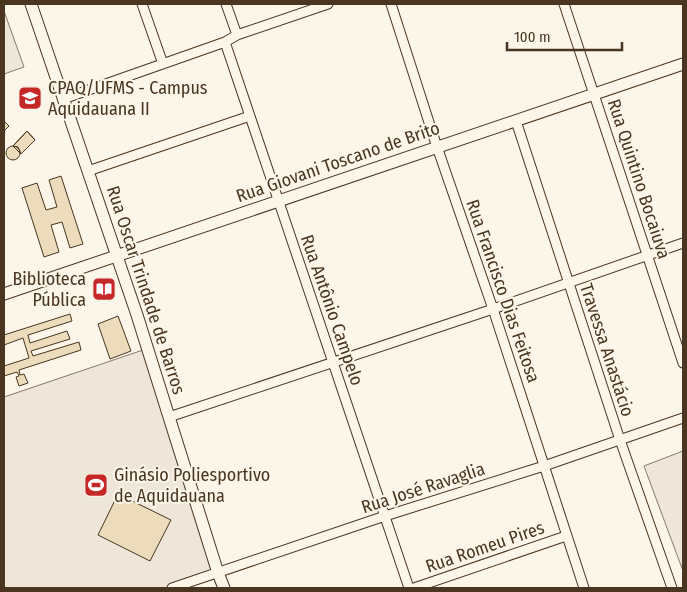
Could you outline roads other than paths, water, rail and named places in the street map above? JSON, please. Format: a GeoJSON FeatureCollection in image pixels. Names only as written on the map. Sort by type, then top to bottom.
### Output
{"type":"FeatureCollection","features":[{"type":"Feature","properties":{"kind":"main road","name":"Rua Oscar Trindade de Barros"},"geometry":{"type":"LineString","coordinates":[[31,4],[117,256],[224,588]]}},
{"type":"Feature","properties":{"kind":"main road","name":"Rua Giovani Toscano de Brito"},"geometry":{"type":"LineString","coordinates":[[4,294],[683,64]]}},
{"type":"Feature","properties":{"kind":"street"},"geometry":{"type":"LineString","coordinates":[[142,4],[163,64]]}},
{"type":"Feature","properties":{"kind":"street"},"geometry":{"type":"LineString","coordinates":[[226,4],[236,35]]}},
{"type":"Feature","properties":{"kind":"street"},"geometry":{"type":"LineString","coordinates":[[63,99],[225,42],[236,35],[328,4]]}},
{"type":"Feature","properties":{"kind":"street","name":"Rua Francisco Dias Feitosa"},"geometry":{"type":"LineString","coordinates":[[391,4],[437,148],[493,309],[584,588]]}},
{"type":"Feature","properties":{"kind":"street","name":"Rua Quintino Bocaiuva"},"geometry":{"type":"LineString","coordinates":[[564,4],[683,364]]}},
{"type":"Feature","properties":{"kind":"street","name":"Rua Antônio Campelo"},"geometry":{"type":"LineString","coordinates":[[225,42],[409,588]]}},
{"type":"Feature","properties":{"kind":"street"},"geometry":{"type":"LineString","coordinates":[[88,171],[250,116]]}},
{"type":"Feature","properties":{"kind":"street","name":"Travessa Anastácio"},"geometry":{"type":"LineString","coordinates":[[516,121],[620,440],[672,588]]}},
{"type":"Feature","properties":{"kind":"street"},"geometry":{"type":"LineString","coordinates":[[169,417],[493,309],[683,243]]}},
{"type":"Feature","properties":{"kind":"street","name":"Rua José Ravaglia"},"geometry":{"type":"LineString","coordinates":[[172,588],[385,516],[544,466],[683,418]]}},
{"type":"Feature","properties":{"kind":"street","name":"Rua Romeu Pires"},"geometry":{"type":"LineString","coordinates":[[414,588],[566,536]]}},
{"type":"Feature","properties":{"kind":"place","name":"CPAQ/UFMS - Campus Aquidauana II"},"geometry":{"type":"Point","coordinates":[30,98]}},
{"type":"Feature","properties":{"kind":"place","name":"Biblioteca Pública"},"geometry":{"type":"Point","coordinates":[104,289]}},
{"type":"Feature","properties":{"kind":"place","name":"Ginásio Poliesportivo de Aquidauana"},"geometry":{"type":"Point","coordinates":[96,485]}}]}
